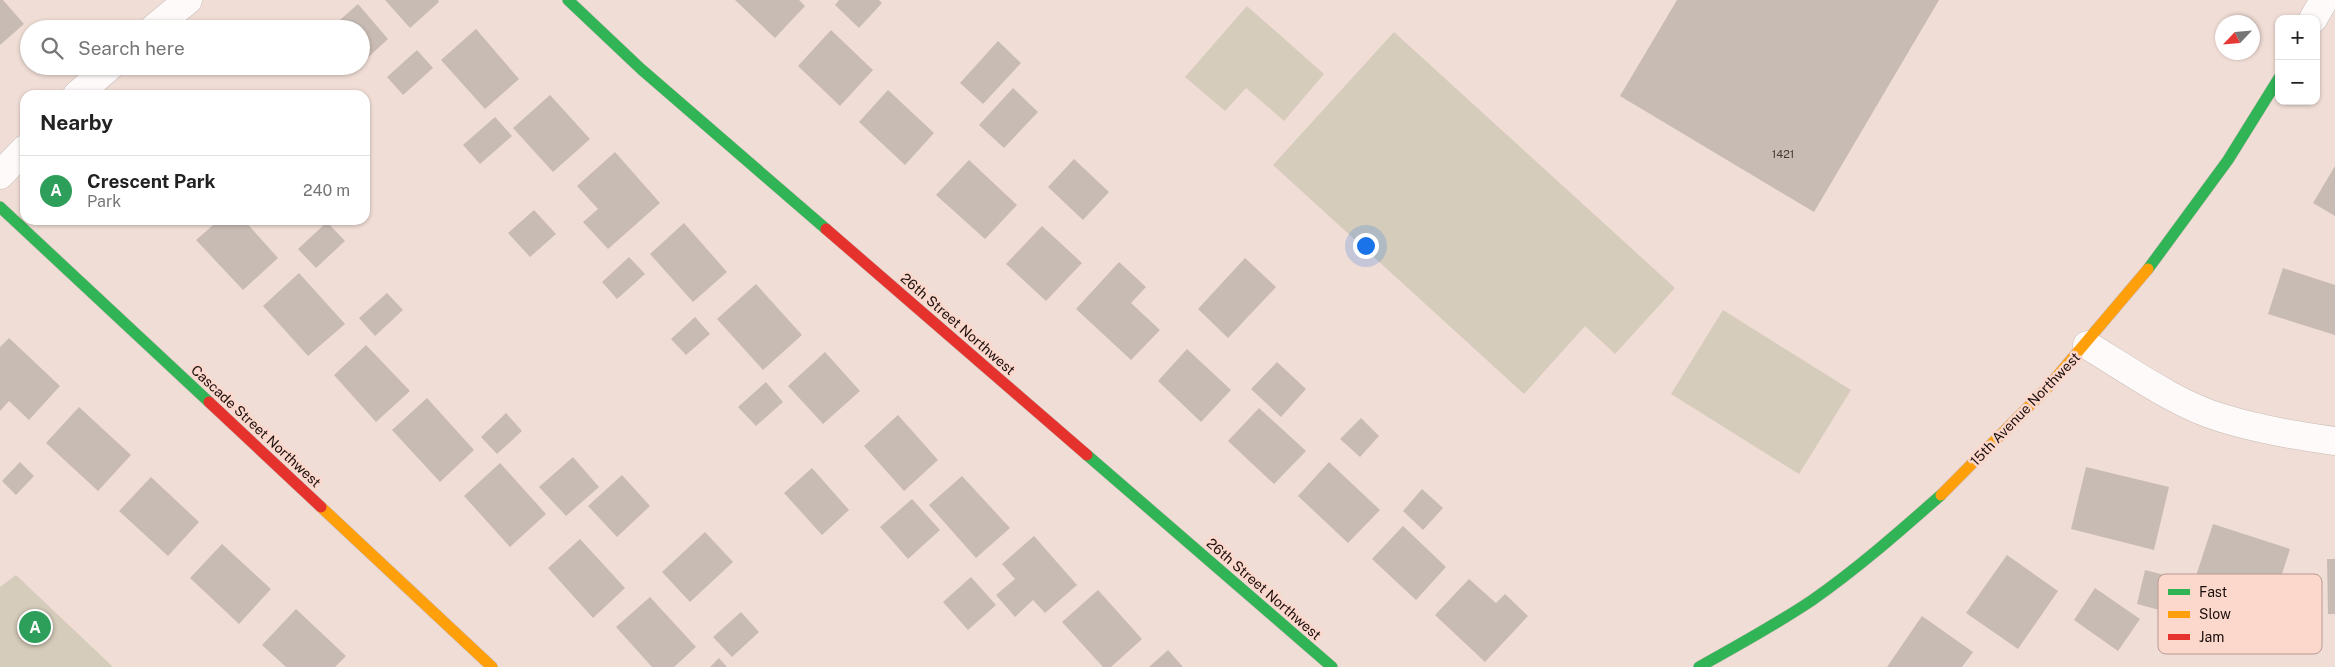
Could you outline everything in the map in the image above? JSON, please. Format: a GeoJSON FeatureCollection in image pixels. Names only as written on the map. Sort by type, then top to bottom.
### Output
{"type":"FeatureCollection","features":[{"type":"Feature","properties":{"kind":"street"},"geometry":{"type":"LineString","coordinates":[[164,20],[188,0]]}},
{"type":"Feature","properties":{"kind":"street","name":"26th Street Northwest"},"geometry":{"type":"LineString","coordinates":[[568,0],[641,69],[1332,667]]}},
{"type":"Feature","properties":{"kind":"street"},"geometry":{"type":"LineString","coordinates":[[2315,15],[2324,0]]}},
{"type":"Feature","properties":{"kind":"street"},"geometry":{"type":"LineString","coordinates":[[83,90],[100,75]]}},
{"type":"Feature","properties":{"kind":"street","name":"15th Avenue Northwest"},"geometry":{"type":"LineString","coordinates":[[1699,667],[1770,627],[1824,591],[1935,502],[2002,437],[2086,345],[2148,272],[2254,121],[2275,85]]}},
{"type":"Feature","properties":{"kind":"street"},"geometry":{"type":"LineString","coordinates":[[0,175],[20,154]]}},
{"type":"Feature","properties":{"kind":"street","name":"Cascade Street Northwest"},"geometry":{"type":"LineString","coordinates":[[0,207],[492,667]]}},
{"type":"Feature","properties":{"kind":"street"},"geometry":{"type":"LineString","coordinates":[[2086,345],[2159,389],[2220,418],[2276,431],[2335,440]]}},
{"type":"Feature","properties":{"kind":"shaded area"},"geometry":{"type":"Polygon","coordinates":[[[1247,6],[1324,74],[1284,121],[1246,88],[1225,111],[1185,77],[1247,6]]]}},
{"type":"Feature","properties":{"kind":"shaded area"},"geometry":{"type":"Polygon","coordinates":[[[1394,32],[1675,288],[1615,354],[1585,326],[1524,394],[1273,165],[1394,32]]]}},
{"type":"Feature","properties":{"kind":"shaded area"},"geometry":{"type":"Polygon","coordinates":[[[1723,310],[1851,390],[1799,474],[1671,394],[1723,310]]]}},
{"type":"Feature","properties":{"kind":"shaded area"},"geometry":{"type":"Polygon","coordinates":[[[16,575],[113,667],[0,667],[0,587],[16,575]]]}},
{"type":"Feature","properties":{"kind":"building"},"geometry":{"type":"Polygon","coordinates":[[[0,0],[3,0],[20,20],[20,28],[0,45],[0,0]]]}},
{"type":"Feature","properties":{"kind":"building"},"geometry":{"type":"Polygon","coordinates":[[[385,0],[438,0],[439,2],[410,28],[385,0]]]}},
{"type":"Feature","properties":{"kind":"building"},"geometry":{"type":"Polygon","coordinates":[[[735,0],[799,0],[805,6],[775,38],[735,0]]]}},
{"type":"Feature","properties":{"kind":"building"},"geometry":{"type":"Polygon","coordinates":[[[839,0],[879,0],[882,3],[859,28],[835,5],[839,0]]]}},
{"type":"Feature","properties":{"kind":"building"},"geometry":{"type":"Polygon","coordinates":[[[1677,0],[1939,0],[1814,212],[1620,96],[1677,0]]]}},
{"type":"Feature","properties":{"kind":"building"},"geometry":{"type":"Polygon","coordinates":[[[358,4],[388,39],[370,56],[370,20],[340,20],[358,4]]]}},
{"type":"Feature","properties":{"kind":"building"},"geometry":{"type":"Polygon","coordinates":[[[476,29],[519,79],[485,109],[441,60],[476,29]]]}},
{"type":"Feature","properties":{"kind":"building"},"geometry":{"type":"Polygon","coordinates":[[[831,30],[873,70],[840,106],[798,66],[831,30]]]}},
{"type":"Feature","properties":{"kind":"building"},"geometry":{"type":"Polygon","coordinates":[[[998,41],[1021,63],[983,104],[960,83],[998,41]]]}},
{"type":"Feature","properties":{"kind":"building"},"geometry":{"type":"Polygon","coordinates":[[[417,50],[433,68],[403,95],[387,77],[417,50]]]}},
{"type":"Feature","properties":{"kind":"building"},"geometry":{"type":"Polygon","coordinates":[[[1013,88],[1038,112],[1004,148],[979,125],[1013,88]]]}},
{"type":"Feature","properties":{"kind":"building"},"geometry":{"type":"Polygon","coordinates":[[[888,90],[934,133],[905,165],[859,122],[888,90]]]}},
{"type":"Feature","properties":{"kind":"building"},"geometry":{"type":"Polygon","coordinates":[[[550,95],[590,139],[553,172],[513,128],[550,95]]]}},
{"type":"Feature","properties":{"kind":"building"},"geometry":{"type":"Polygon","coordinates":[[[495,117],[512,136],[480,164],[463,145],[495,117]]]}},
{"type":"Feature","properties":{"kind":"building"},"geometry":{"type":"Polygon","coordinates":[[[615,152],[660,203],[608,249],[583,222],[598,209],[577,186],[615,152]]]}},
{"type":"Feature","properties":{"kind":"building"},"geometry":{"type":"Polygon","coordinates":[[[1074,159],[1109,192],[1083,220],[1048,187],[1074,159]]]}},
{"type":"Feature","properties":{"kind":"building"},"geometry":{"type":"Polygon","coordinates":[[[969,160],[1017,205],[985,239],[936,195],[969,160]]]}},
{"type":"Feature","properties":{"kind":"building"},"geometry":{"type":"Polygon","coordinates":[[[2335,166],[2335,216],[2313,203],[2335,166]]]}},
{"type":"Feature","properties":{"kind":"building"},"geometry":{"type":"Polygon","coordinates":[[[534,210],[556,234],[530,257],[508,233],[534,210]]]}},
{"type":"Feature","properties":{"kind":"building"},"geometry":{"type":"Polygon","coordinates":[[[684,223],[727,272],[693,302],[650,254],[684,223]]]}},
{"type":"Feature","properties":{"kind":"building"},"geometry":{"type":"Polygon","coordinates":[[[213,225],[248,225],[278,258],[243,290],[196,240],[213,225]]]}},
{"type":"Feature","properties":{"kind":"building"},"geometry":{"type":"Polygon","coordinates":[[[324,225],[330,225],[345,241],[316,268],[298,249],[324,225]]]}},
{"type":"Feature","properties":{"kind":"building"},"geometry":{"type":"Polygon","coordinates":[[[1042,226],[1082,263],[1046,301],[1006,264],[1042,226]]]}},
{"type":"Feature","properties":{"kind":"building"},"geometry":{"type":"Polygon","coordinates":[[[629,257],[645,274],[617,299],[602,282],[629,257]]]}},
{"type":"Feature","properties":{"kind":"building"},"geometry":{"type":"Polygon","coordinates":[[[1245,258],[1276,287],[1228,338],[1198,309],[1245,258]]]}},
{"type":"Feature","properties":{"kind":"building"},"geometry":{"type":"Polygon","coordinates":[[[1119,262],[1146,287],[1131,303],[1160,330],[1131,360],[1076,309],[1119,262]]]}},
{"type":"Feature","properties":{"kind":"building"},"geometry":{"type":"Polygon","coordinates":[[[2283,268],[2335,285],[2335,335],[2268,314],[2283,268]]]}},
{"type":"Feature","properties":{"kind":"building"},"geometry":{"type":"Polygon","coordinates":[[[299,273],[345,324],[308,356],[263,306],[299,273]]]}},
{"type":"Feature","properties":{"kind":"building"},"geometry":{"type":"Polygon","coordinates":[[[756,284],[802,335],[763,370],[717,319],[756,284]]]}},
{"type":"Feature","properties":{"kind":"building"},"geometry":{"type":"Polygon","coordinates":[[[387,293],[403,310],[375,336],[359,318],[387,293]]]}},
{"type":"Feature","properties":{"kind":"building"},"geometry":{"type":"Polygon","coordinates":[[[695,317],[710,334],[686,355],[671,339],[695,317]]]}},
{"type":"Feature","properties":{"kind":"building"},"geometry":{"type":"Polygon","coordinates":[[[9,338],[60,386],[29,420],[9,401],[0,411],[0,347],[9,338]]]}},
{"type":"Feature","properties":{"kind":"building"},"geometry":{"type":"Polygon","coordinates":[[[366,345],[410,391],[376,422],[334,375],[366,345]]]}},
{"type":"Feature","properties":{"kind":"building"},"geometry":{"type":"Polygon","coordinates":[[[1187,349],[1231,390],[1201,422],[1158,381],[1187,349]]]}},
{"type":"Feature","properties":{"kind":"building"},"geometry":{"type":"Polygon","coordinates":[[[825,352],[860,391],[823,424],[788,386],[825,352]]]}},
{"type":"Feature","properties":{"kind":"building"},"geometry":{"type":"Polygon","coordinates":[[[1277,362],[1306,389],[1281,417],[1251,389],[1277,362]]]}},
{"type":"Feature","properties":{"kind":"building"},"geometry":{"type":"Polygon","coordinates":[[[766,382],[783,402],[756,426],[738,407],[766,382]]]}},
{"type":"Feature","properties":{"kind":"building"},"geometry":{"type":"Polygon","coordinates":[[[427,398],[474,450],[440,482],[392,430],[427,398]]]}},
{"type":"Feature","properties":{"kind":"building"},"geometry":{"type":"Polygon","coordinates":[[[79,407],[131,455],[98,491],[46,443],[79,407]]]}},
{"type":"Feature","properties":{"kind":"building"},"geometry":{"type":"Polygon","coordinates":[[[1259,408],[1306,451],[1274,484],[1228,441],[1259,408]]]}},
{"type":"Feature","properties":{"kind":"building"},"geometry":{"type":"Polygon","coordinates":[[[506,413],[522,431],[497,454],[481,437],[506,413]]]}},
{"type":"Feature","properties":{"kind":"building"},"geometry":{"type":"Polygon","coordinates":[[[898,415],[938,460],[904,491],[864,446],[898,415]]]}},
{"type":"Feature","properties":{"kind":"building"},"geometry":{"type":"Polygon","coordinates":[[[1361,418],[1379,436],[1360,457],[1340,439],[1361,418]]]}},
{"type":"Feature","properties":{"kind":"building"},"geometry":{"type":"Polygon","coordinates":[[[573,457],[599,487],[566,516],[539,487],[573,457]]]}},
{"type":"Feature","properties":{"kind":"building"},"geometry":{"type":"Polygon","coordinates":[[[20,462],[34,476],[16,495],[2,481],[20,462]]]}},
{"type":"Feature","properties":{"kind":"building"},"geometry":{"type":"Polygon","coordinates":[[[1329,462],[1380,510],[1348,543],[1298,496],[1329,462]]]}},
{"type":"Feature","properties":{"kind":"building"},"geometry":{"type":"Polygon","coordinates":[[[500,463],[546,514],[510,547],[464,496],[500,463]]]}},
{"type":"Feature","properties":{"kind":"building"},"geometry":{"type":"Polygon","coordinates":[[[2086,467],[2169,487],[2154,550],[2071,529],[2086,467]]]}},
{"type":"Feature","properties":{"kind":"building"},"geometry":{"type":"Polygon","coordinates":[[[812,468],[849,510],[822,535],[784,493],[812,468]]]}},
{"type":"Feature","properties":{"kind":"building"},"geometry":{"type":"Polygon","coordinates":[[[622,475],[650,506],[617,537],[588,506],[622,475]]]}},
{"type":"Feature","properties":{"kind":"building"},"geometry":{"type":"Polygon","coordinates":[[[962,476],[1010,528],[976,558],[929,505],[962,476]]]}},
{"type":"Feature","properties":{"kind":"building"},"geometry":{"type":"Polygon","coordinates":[[[151,477],[199,522],[168,556],[119,511],[151,477]]]}},
{"type":"Feature","properties":{"kind":"building"},"geometry":{"type":"Polygon","coordinates":[[[1422,489],[1443,508],[1423,530],[1403,511],[1422,489]]]}},
{"type":"Feature","properties":{"kind":"building"},"geometry":{"type":"Polygon","coordinates":[[[912,499],[940,530],[908,559],[880,527],[912,499]]]}},
{"type":"Feature","properties":{"kind":"building"},"geometry":{"type":"Polygon","coordinates":[[[2213,524],[2290,549],[2282,574],[2197,574],[2213,524]]]}},
{"type":"Feature","properties":{"kind":"building"},"geometry":{"type":"Polygon","coordinates":[[[1403,526],[1446,567],[1416,600],[1372,559],[1403,526]]]}},
{"type":"Feature","properties":{"kind":"building"},"geometry":{"type":"Polygon","coordinates":[[[705,532],[733,562],[690,602],[662,572],[705,532]]]}},
{"type":"Feature","properties":{"kind":"building"},"geometry":{"type":"Polygon","coordinates":[[[1034,536],[1077,585],[1045,613],[1033,600],[1015,617],[996,595],[1015,579],[1002,564],[1034,536]]]}},
{"type":"Feature","properties":{"kind":"building"},"geometry":{"type":"Polygon","coordinates":[[[580,539],[625,588],[593,618],[548,568],[580,539]]]}},
{"type":"Feature","properties":{"kind":"building"},"geometry":{"type":"Polygon","coordinates":[[[222,544],[271,589],[239,624],[190,578],[222,544]]]}},
{"type":"Feature","properties":{"kind":"building"},"geometry":{"type":"Polygon","coordinates":[[[2007,555],[2058,591],[2018,649],[1966,613],[2007,555]]]}},
{"type":"Feature","properties":{"kind":"building"},"geometry":{"type":"Polygon","coordinates":[[[2327,559],[2335,559],[2335,614],[2328,614],[2327,559]]]}},
{"type":"Feature","properties":{"kind":"building"},"geometry":{"type":"Polygon","coordinates":[[[2145,570],[2160,574],[2158,574],[2158,610],[2137,604],[2145,570]]]}},
{"type":"Feature","properties":{"kind":"building"},"geometry":{"type":"Polygon","coordinates":[[[971,577],[996,605],[968,630],[943,602],[971,577]]]}},
{"type":"Feature","properties":{"kind":"building"},"geometry":{"type":"Polygon","coordinates":[[[1469,579],[1496,603],[1505,594],[1528,616],[1485,662],[1435,615],[1469,579]]]}},
{"type":"Feature","properties":{"kind":"building"},"geometry":{"type":"Polygon","coordinates":[[[2095,588],[2140,619],[2118,651],[2074,620],[2095,588]]]}},
{"type":"Feature","properties":{"kind":"building"},"geometry":{"type":"Polygon","coordinates":[[[1098,590],[1142,639],[1111,667],[1103,667],[1062,622],[1098,590]]]}},
{"type":"Feature","properties":{"kind":"building"},"geometry":{"type":"Polygon","coordinates":[[[650,597],[696,647],[674,667],[652,667],[616,627],[650,597]]]}},
{"type":"Feature","properties":{"kind":"building"},"geometry":{"type":"Polygon","coordinates":[[[296,609],[346,656],[335,667],[286,667],[262,645],[296,609]]]}},
{"type":"Feature","properties":{"kind":"building"},"geometry":{"type":"Polygon","coordinates":[[[741,612],[759,632],[732,657],[713,637],[741,612]]]}},
{"type":"Feature","properties":{"kind":"building"},"geometry":{"type":"Polygon","coordinates":[[[1922,616],[1973,652],[1962,667],[1887,667],[1922,616]]]}},
{"type":"Feature","properties":{"kind":"building"},"geometry":{"type":"Polygon","coordinates":[[[1168,650],[1183,667],[1149,667],[1168,650]]]}},
{"type":"Feature","properties":{"kind":"building"},"geometry":{"type":"Polygon","coordinates":[[[719,658],[727,667],[710,667],[719,658]]]}},
{"type":"Feature","properties":{"kind":"traffic: fast"},"geometry":{"type":"LineString","coordinates":[[568,0],[641,69],[826,229]]}},
{"type":"Feature","properties":{"kind":"traffic: fast"},"geometry":{"type":"LineString","coordinates":[[2148,269],[2228,160],[2275,84]]}},
{"type":"Feature","properties":{"kind":"traffic: fast"},"geometry":{"type":"LineString","coordinates":[[0,207],[209,402]]}},
{"type":"Feature","properties":{"kind":"traffic: fast"},"geometry":{"type":"LineString","coordinates":[[1087,455],[1332,667]]}},
{"type":"Feature","properties":{"kind":"traffic: fast"},"geometry":{"type":"LineString","coordinates":[[1699,667],[1770,627],[1828,589],[1941,495]]}},
{"type":"Feature","properties":{"kind":"traffic: slow"},"geometry":{"type":"LineString","coordinates":[[1941,495],[2048,387],[2148,269]]}},
{"type":"Feature","properties":{"kind":"traffic: slow"},"geometry":{"type":"LineString","coordinates":[[321,507],[492,667]]}},
{"type":"Feature","properties":{"kind":"traffic: jam"},"geometry":{"type":"LineString","coordinates":[[826,229],[1087,455]]}},
{"type":"Feature","properties":{"kind":"traffic: jam"},"geometry":{"type":"LineString","coordinates":[[209,402],[321,507]]}},
{"type":"Feature","properties":{"kind":"place","name":"Crescent Park"},"geometry":{"type":"Point","coordinates":[35,627]}}]}
